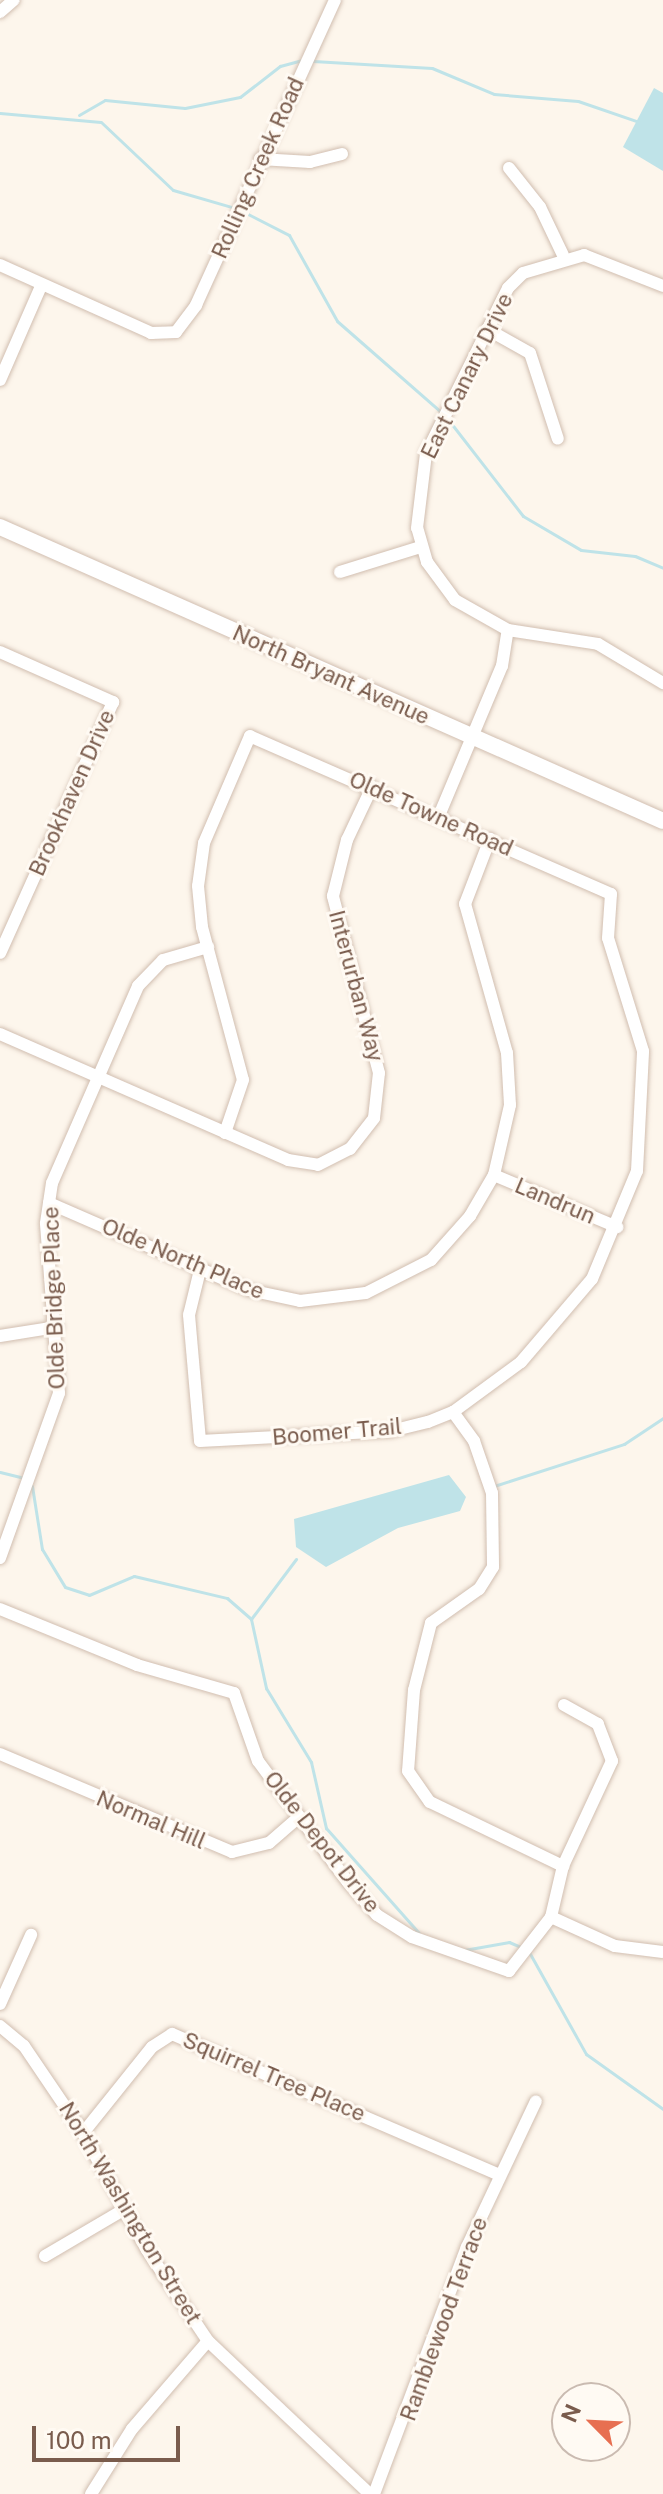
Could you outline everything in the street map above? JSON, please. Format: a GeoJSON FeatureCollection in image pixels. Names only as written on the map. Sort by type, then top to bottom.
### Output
{"type":"FeatureCollection","features":[{"type":"Feature","properties":{"kind":"street"},"geometry":{"type":"LineString","coordinates":[[0,12],[14,0]]}},
{"type":"Feature","properties":{"kind":"street","name":"Rolling Creek Road"},"geometry":{"type":"LineString","coordinates":[[41,286],[151,333],[176,332],[196,305],[335,0]]}},
{"type":"Feature","properties":{"kind":"street"},"geometry":{"type":"LineString","coordinates":[[260,159],[310,162],[342,154]]}},
{"type":"Feature","properties":{"kind":"street"},"geometry":{"type":"LineString","coordinates":[[509,168],[540,207],[563,255],[610,261],[663,286]]}},
{"type":"Feature","properties":{"kind":"street","name":"East Canary Drive"},"geometry":{"type":"LineString","coordinates":[[508,630],[455,600],[421,547],[418,504],[426,454],[487,329],[523,273],[563,255]]}},
{"type":"Feature","properties":{"kind":"street"},"geometry":{"type":"LineString","coordinates":[[0,265],[41,286],[0,380]]}},
{"type":"Feature","properties":{"kind":"street"},"geometry":{"type":"LineString","coordinates":[[487,329],[530,353],[558,439]]}},
{"type":"Feature","properties":{"kind":"street","name":"North Bryant Avenue"},"geometry":{"type":"LineString","coordinates":[[0,527],[469,738],[663,821]]}},
{"type":"Feature","properties":{"kind":"street"},"geometry":{"type":"LineString","coordinates":[[340,572],[421,547]]}},
{"type":"Feature","properties":{"kind":"street"},"geometry":{"type":"LineString","coordinates":[[438,818],[469,738],[502,666],[508,630],[598,644],[663,683]]}},
{"type":"Feature","properties":{"kind":"street","name":"Brookhaven Drive"},"geometry":{"type":"LineString","coordinates":[[0,652],[113,702],[0,953]]}},
{"type":"Feature","properties":{"kind":"street","name":"Olde Towne Road"},"geometry":{"type":"LineString","coordinates":[[208,947],[198,886],[202,855],[250,736],[611,894]]}},
{"type":"Feature","properties":{"kind":"street","name":"Interurban Way"},"geometry":{"type":"LineString","coordinates":[[0,1034],[225,1133],[318,1165],[350,1149],[374,1118],[376,1053],[333,896],[347,840],[372,787]]}},
{"type":"Feature","properties":{"kind":"street","name":"Olde North Place"},"geometry":{"type":"LineString","coordinates":[[49,1203],[200,1270],[300,1301],[366,1293],[431,1260],[470,1216],[494,1175],[511,1078],[465,904],[490,839]]}},
{"type":"Feature","properties":{"kind":"street","name":"Boomer Trail"},"geometry":{"type":"LineString","coordinates":[[200,1270],[189,1315],[200,1441],[391,1431],[453,1412],[551,1334],[592,1279],[617,1227],[637,1171],[645,1088],[638,1028],[608,938],[611,894]]}},
{"type":"Feature","properties":{"kind":"street"},"geometry":{"type":"LineString","coordinates":[[208,947],[243,1080],[225,1133]]}},
{"type":"Feature","properties":{"kind":"street","name":"Olde Bridge Place"},"geometry":{"type":"LineString","coordinates":[[0,1558],[59,1393],[49,1203],[97,1078],[151,970],[208,947]]}},
{"type":"Feature","properties":{"kind":"street","name":"Landrun"},"geometry":{"type":"LineString","coordinates":[[494,1175],[617,1227]]}},
{"type":"Feature","properties":{"kind":"street"},"geometry":{"type":"LineString","coordinates":[[0,1336],[57,1327]]}},
{"type":"Feature","properties":{"kind":"street"},"geometry":{"type":"LineString","coordinates":[[453,1412],[474,1441],[492,1493],[493,1567],[479,1589],[431,1623],[414,1690],[408,1771],[430,1802],[563,1866]]}},
{"type":"Feature","properties":{"kind":"street","name":"Olde Depot Drive"},"geometry":{"type":"LineString","coordinates":[[0,1609],[137,1665],[234,1693],[258,1761],[299,1817],[377,1915],[440,1952],[517,1970],[551,1917]]}},
{"type":"Feature","properties":{"kind":"street"},"geometry":{"type":"LineString","coordinates":[[564,1705],[609,1736],[612,1761],[563,1866],[551,1917],[615,1946],[663,1952]]}},
{"type":"Feature","properties":{"kind":"street","name":"Normal Hill"},"geometry":{"type":"LineString","coordinates":[[0,1754],[232,1852],[269,1843],[299,1817]]}},
{"type":"Feature","properties":{"kind":"street"},"geometry":{"type":"LineString","coordinates":[[0,2004],[31,1935]]}},
{"type":"Feature","properties":{"kind":"street","name":"North Washington Street"},"geometry":{"type":"LineString","coordinates":[[0,2026],[24,2046],[83,2133],[123,2210],[208,2341],[372,2494]]}},
{"type":"Feature","properties":{"kind":"street","name":"Squirrel Tree Place"},"geometry":{"type":"LineString","coordinates":[[83,2133],[152,2047],[172,2034],[500,2175]]}},
{"type":"Feature","properties":{"kind":"street","name":"Ramblewood Terrace"},"geometry":{"type":"LineString","coordinates":[[372,2494],[500,2175],[536,2101]]}},
{"type":"Feature","properties":{"kind":"street"},"geometry":{"type":"LineString","coordinates":[[45,2256],[123,2210]]}},
{"type":"Feature","properties":{"kind":"street"},"geometry":{"type":"LineString","coordinates":[[91,2494],[132,2429],[208,2341]]}},
{"type":"Feature","properties":{"kind":"water"},"geometry":{"type":"Polygon","coordinates":[[[654,88],[663,93],[663,171],[623,147],[654,88]]]}},
{"type":"Feature","properties":{"kind":"water"},"geometry":{"type":"Polygon","coordinates":[[[449,1475],[466,1497],[460,1511],[398,1528],[326,1567],[296,1547],[294,1519],[449,1475]]]}},
{"type":"Feature","properties":{"kind":"waterway"},"geometry":{"type":"LineString","coordinates":[[79,115],[105,100],[185,108],[240,97],[280,66],[302,60]]}},
{"type":"Feature","properties":{"kind":"waterway"},"geometry":{"type":"LineString","coordinates":[[313,61],[432,68],[494,94],[578,101],[639,122]]}},
{"type":"Feature","properties":{"kind":"waterway"},"geometry":{"type":"LineString","coordinates":[[0,113],[101,122],[173,190],[235,208]]}},
{"type":"Feature","properties":{"kind":"waterway"},"geometry":{"type":"LineString","coordinates":[[242,211],[289,235],[337,321],[441,412]]}},
{"type":"Feature","properties":{"kind":"waterway"},"geometry":{"type":"LineString","coordinates":[[447,418],[523,516],[581,550],[635,556],[663,568]]}},
{"type":"Feature","properties":{"kind":"waterway"},"geometry":{"type":"LineString","coordinates":[[494,1486],[624,1444],[663,1418]]}},
{"type":"Feature","properties":{"kind":"waterway"},"geometry":{"type":"LineString","coordinates":[[0,1472],[24,1478]]}},
{"type":"Feature","properties":{"kind":"waterway"},"geometry":{"type":"LineString","coordinates":[[32,1486],[42,1549],[65,1587],[89,1595],[134,1576],[227,1598],[251,1619],[266,1688],[311,1762],[326,1828],[419,1933]]}},
{"type":"Feature","properties":{"kind":"waterway"},"geometry":{"type":"LineString","coordinates":[[251,1619],[296,1559]]}},
{"type":"Feature","properties":{"kind":"waterway"},"geometry":{"type":"LineString","coordinates":[[464,1950],[509,1942],[523,1948]]}},
{"type":"Feature","properties":{"kind":"waterway"},"geometry":{"type":"LineString","coordinates":[[529,1952],[586,2054],[663,2109]]}}]}
